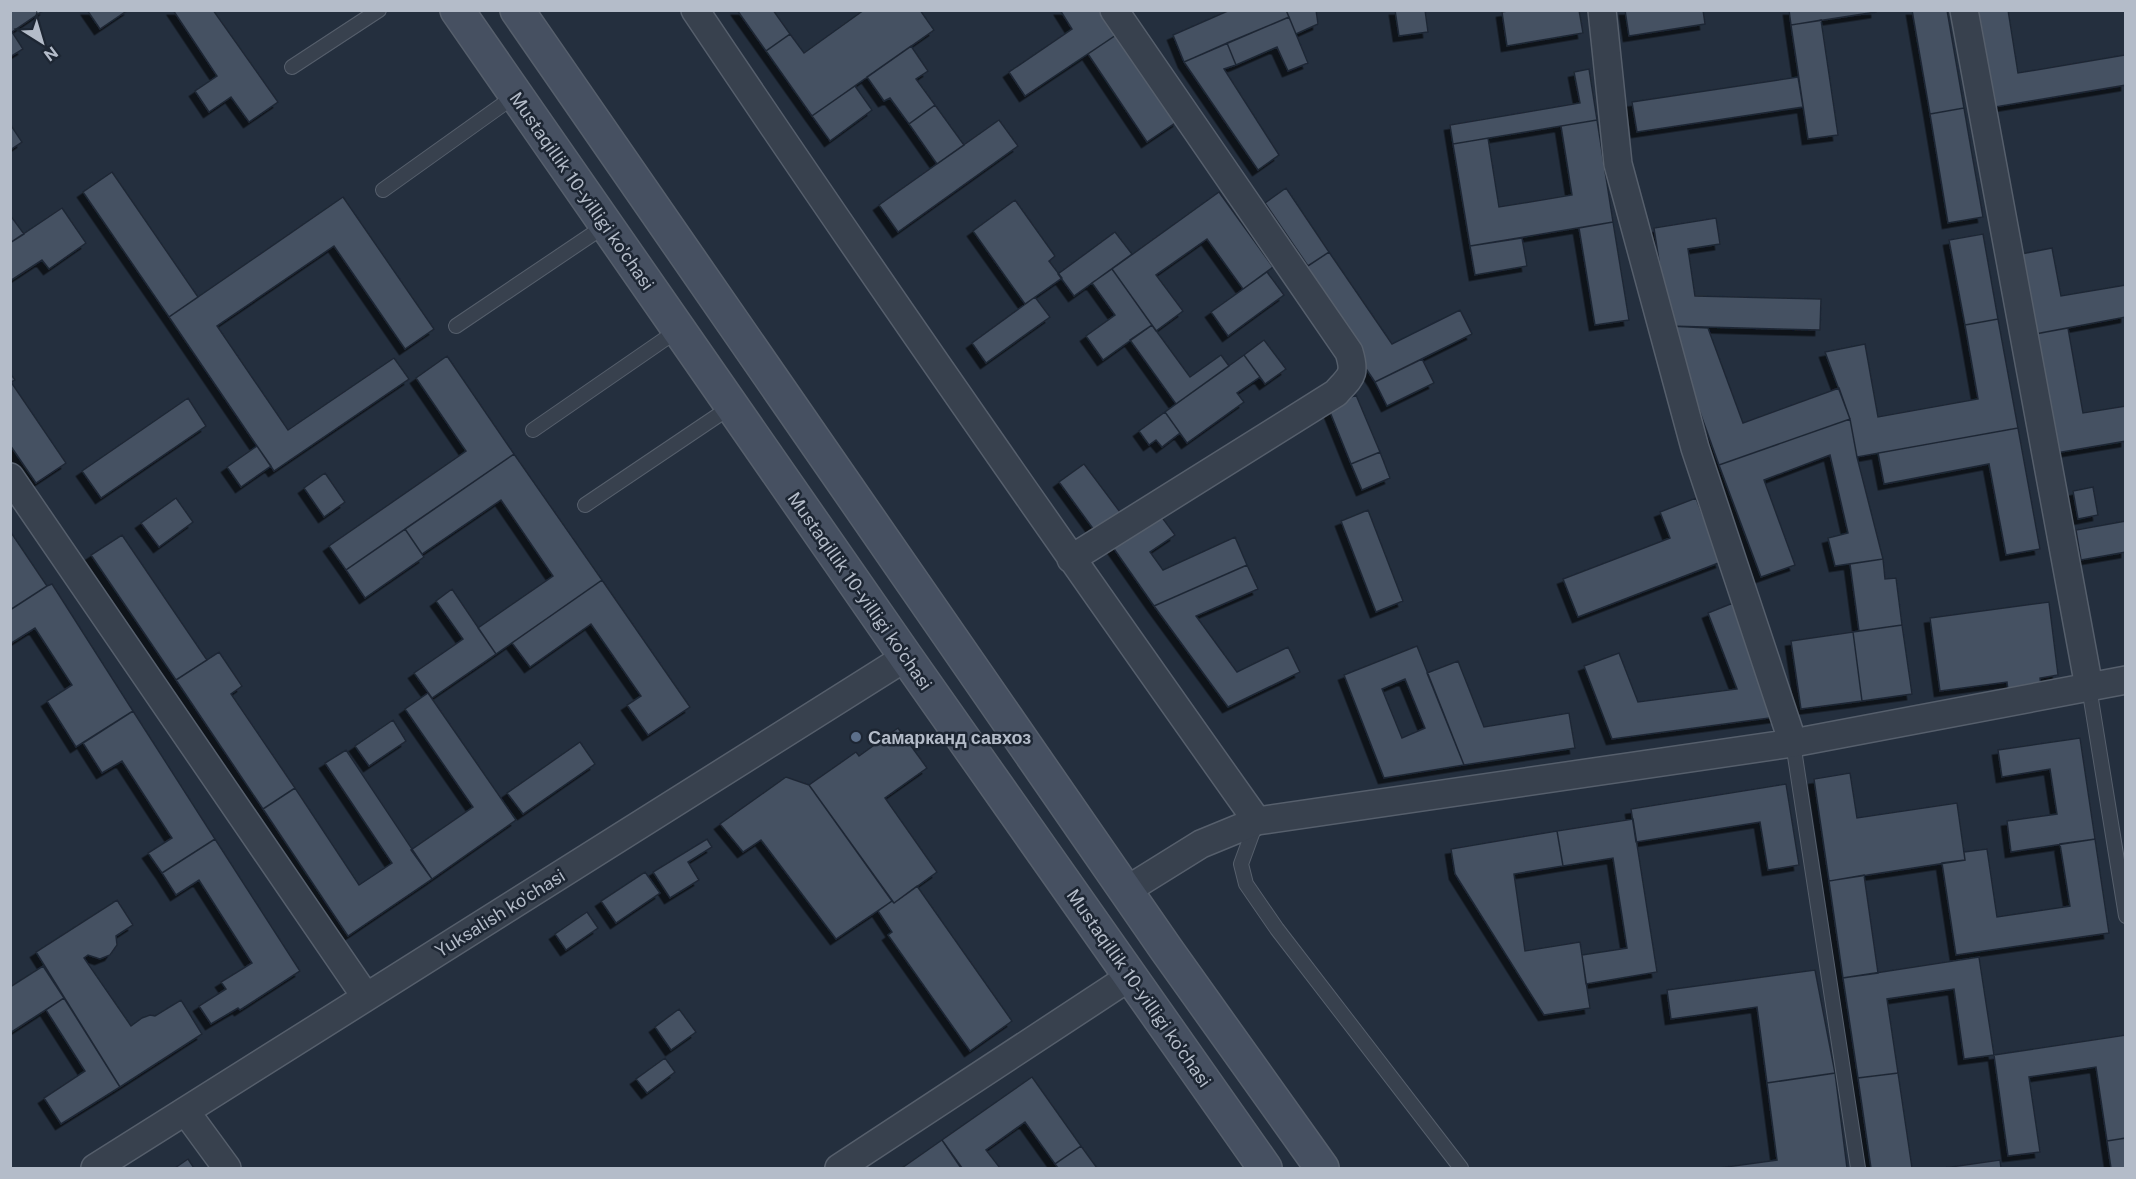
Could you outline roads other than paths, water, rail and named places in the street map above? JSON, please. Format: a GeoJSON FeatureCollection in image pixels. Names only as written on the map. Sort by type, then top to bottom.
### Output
{"type":"FeatureCollection","features":[{"type":"Feature","properties":{"kind":"main road","name":"Mustaqillik 10-yilligi ko'chasi"},"geometry":{"type":"LineString","coordinates":[[457,10],[906,657],[1265,1168]]}},
{"type":"Feature","properties":{"kind":"main road"},"geometry":{"type":"LineString","coordinates":[[517,10],[1166,949],[1322,1168]]}},
{"type":"Feature","properties":{"kind":"street"},"geometry":{"type":"LineString","coordinates":[[695,10],[838,224],[1257,821]]}},
{"type":"Feature","properties":{"kind":"street"},"geometry":{"type":"LineString","coordinates":[[1071,559],[1336,393],[1349,379],[1354,368],[1349,352],[1114,10]]}},
{"type":"Feature","properties":{"kind":"street"},"geometry":{"type":"LineString","coordinates":[[1602,10],[1618,164],[1695,448],[1793,743]]}},
{"type":"Feature","properties":{"kind":"street"},"geometry":{"type":"LineString","coordinates":[[1964,10],[2089,687]]}},
{"type":"Feature","properties":{"kind":"street"},"geometry":{"type":"LineString","coordinates":[[10,477],[366,997]]}},
{"type":"Feature","properties":{"kind":"street","name":"Yuksalish ko'chasi"},"geometry":{"type":"LineString","coordinates":[[95,1168],[906,657]]}},
{"type":"Feature","properties":{"kind":"street"},"geometry":{"type":"LineString","coordinates":[[1127,890],[1200,844],[1257,821],[1793,743],[2126,680]]}},
{"type":"Feature","properties":{"kind":"street"},"geometry":{"type":"LineString","coordinates":[[839,1168],[1131,976]]}},
{"type":"Feature","properties":{"kind":"street"},"geometry":{"type":"LineString","coordinates":[[186,1112],[227,1168]]}},
{"type":"Feature","properties":{"kind":"lane"},"geometry":{"type":"LineString","coordinates":[[292,67],[379,10]]}},
{"type":"Feature","properties":{"kind":"lane"},"geometry":{"type":"LineString","coordinates":[[383,190],[516,95]]}},
{"type":"Feature","properties":{"kind":"lane"},"geometry":{"type":"LineString","coordinates":[[456,326],[606,225]]}},
{"type":"Feature","properties":{"kind":"lane"},"geometry":{"type":"LineString","coordinates":[[533,430],[678,330]]}},
{"type":"Feature","properties":{"kind":"lane"},"geometry":{"type":"LineString","coordinates":[[585,505],[732,406]]}},
{"type":"Feature","properties":{"kind":"lane"},"geometry":{"type":"LineString","coordinates":[[2089,687],[2126,916]]}},
{"type":"Feature","properties":{"kind":"lane"},"geometry":{"type":"LineString","coordinates":[[1793,743],[1858,1168]]}},
{"type":"Feature","properties":{"kind":"lane"},"geometry":{"type":"LineString","coordinates":[[1257,821],[1241,864],[1246,884],[1276,929],[1461,1168]]}},
{"type":"Feature","properties":{"kind":"place","name":"Самарканд савхоз"},"geometry":{"type":"Point","coordinates":[856,737]}}]}
